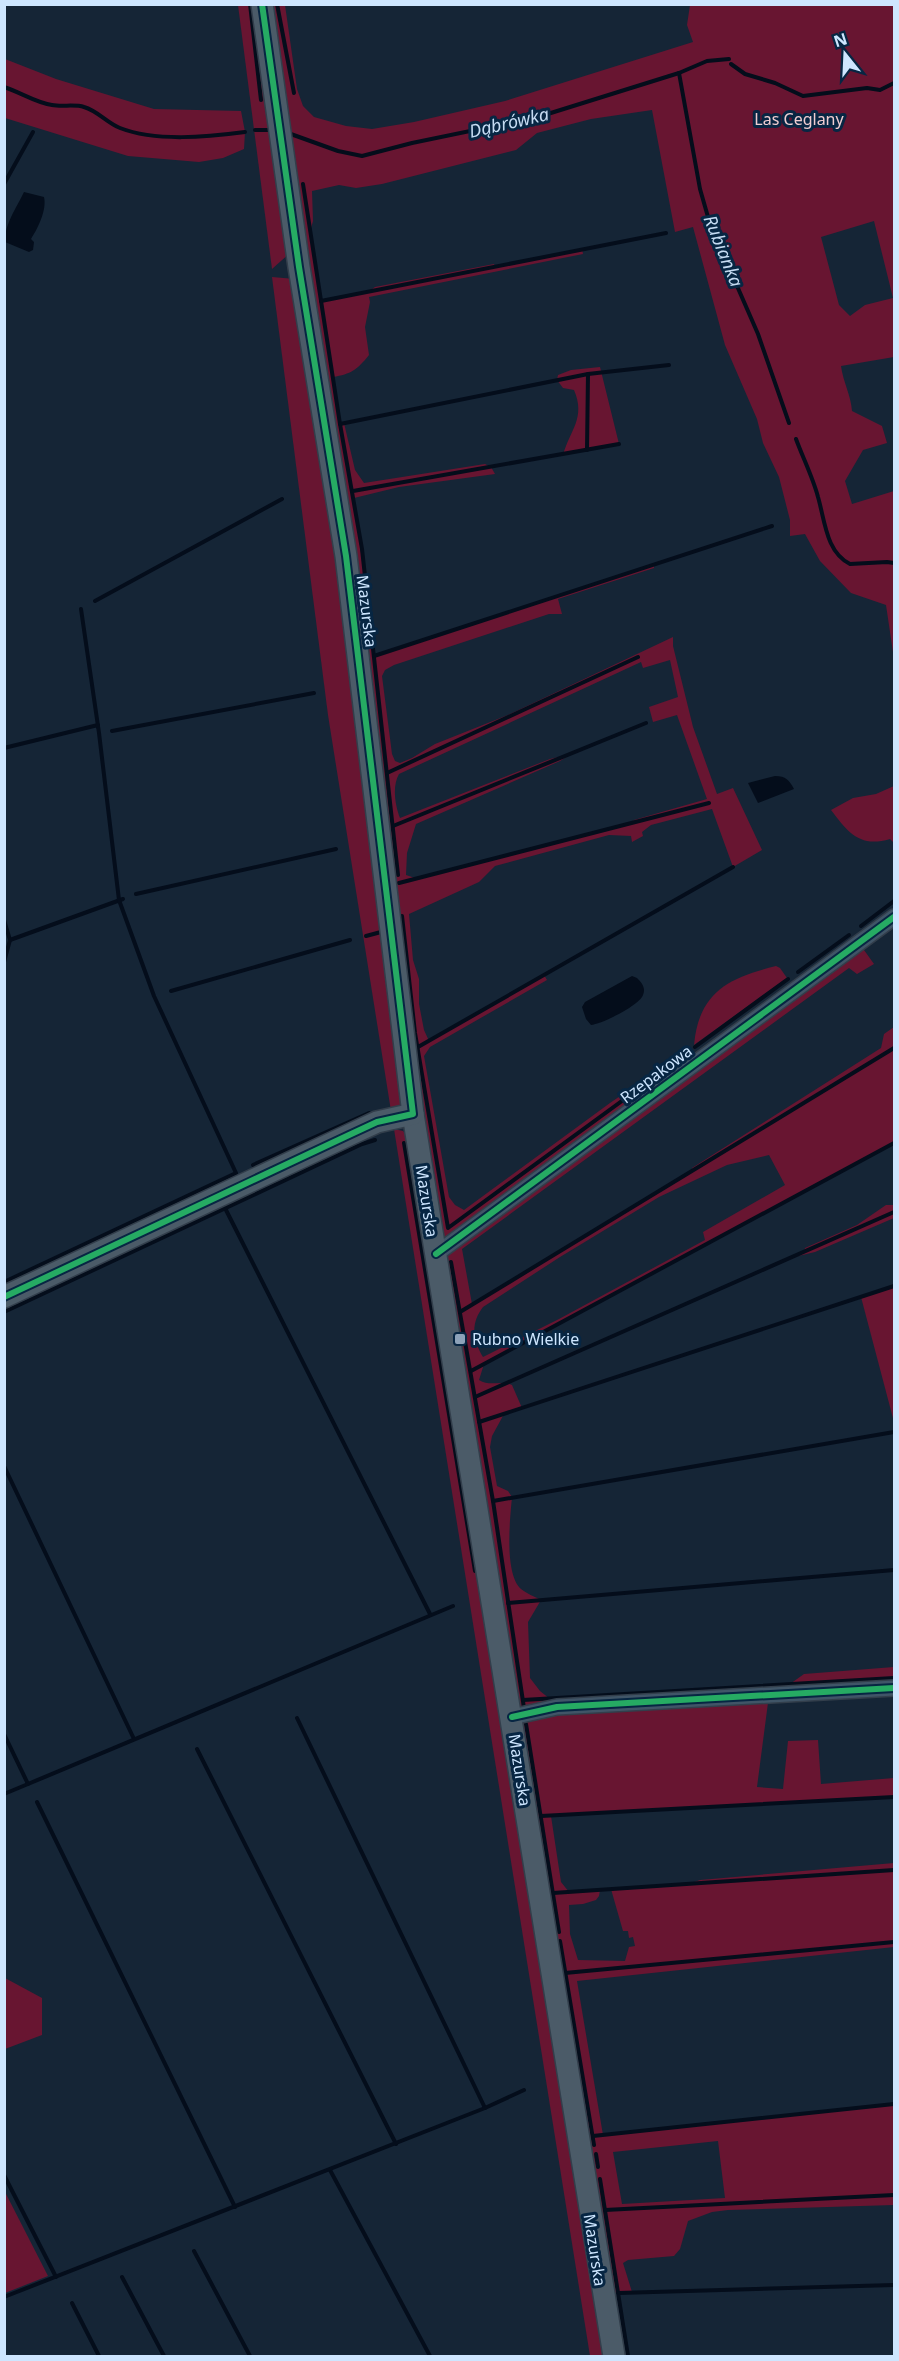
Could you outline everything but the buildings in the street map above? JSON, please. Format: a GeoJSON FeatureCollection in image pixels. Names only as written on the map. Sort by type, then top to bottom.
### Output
{"type":"FeatureCollection","features":[{"type":"Feature","properties":{"kind":"main road","name":"Mazurska"},"geometry":{"type":"LineString","coordinates":[[262,4],[300,276],[346,556],[413,1114],[614,2356]]}},
{"type":"Feature","properties":{"kind":"main road"},"geometry":{"type":"LineString","coordinates":[[4,1297],[349,1134],[377,1122],[413,1114]]}},
{"type":"Feature","properties":{"kind":"street","name":"Rzepakowa"},"geometry":{"type":"LineString","coordinates":[[436,1254],[894,917]]}},
{"type":"Feature","properties":{"kind":"street"},"geometry":{"type":"LineString","coordinates":[[512,1717],[556,1707],[894,1688]]}},
{"type":"Feature","properties":{"kind":"green space"},"geometry":{"type":"Polygon","coordinates":[[[238,5],[255,5],[291,252],[272,269],[238,5]]]}},
{"type":"Feature","properties":{"kind":"green space","name":"Las Ceglany"},"geometry":{"type":"Polygon","coordinates":[[[268,5],[285,5],[297,89],[303,106],[314,117],[346,126],[372,129],[414,122],[505,101],[693,42],[687,25],[690,5],[894,5],[894,357],[841,366],[852,411],[882,426],[887,443],[863,450],[845,481],[852,504],[894,491],[894,659],[886,605],[851,593],[820,561],[805,534],[790,536],[790,520],[779,477],[763,443],[757,419],[725,345],[693,227],[675,232],[652,110],[591,119],[537,133],[516,150],[382,184],[356,188],[339,185],[312,191],[313,221],[310,232],[321,301],[368,292],[375,287],[494,264],[495,266],[582,249],[583,254],[369,297],[365,327],[369,355],[353,370],[333,377],[340,423],[344,423],[355,470],[364,483],[485,464],[491,467],[495,474],[399,487],[354,498],[374,656],[654,565],[654,568],[558,599],[562,614],[549,614],[394,665],[385,670],[382,676],[392,754],[395,761],[400,763],[412,758],[435,744],[508,715],[673,637],[673,646],[693,727],[717,794],[733,788],[762,850],[733,867],[712,809],[651,825],[642,832],[643,836],[632,842],[631,836],[609,835],[495,866],[479,882],[409,914],[413,960],[419,979],[419,1004],[424,1030],[429,1041],[544,975],[547,980],[430,1047],[424,1056],[449,1197],[455,1205],[464,1210],[610,1103],[689,1049],[692,1063],[859,943],[874,964],[857,974],[849,968],[462,1249],[472,1304],[692,1171],[692,1168],[881,1048],[884,1034],[894,1027],[894,1150],[892,1144],[484,1364],[479,1380],[512,1385],[522,1408],[504,1414],[492,1436],[490,1447],[497,1486],[508,1491],[512,1497],[509,1545],[512,1571],[521,1589],[541,1600],[528,1622],[530,1678],[550,1699],[790,1684],[804,1674],[894,1667],[894,1688],[769,1695],[757,1787],[783,1789],[788,1741],[818,1740],[821,1784],[894,1778],[894,1797],[551,1816],[561,1882],[569,1892],[600,1890],[596,1900],[569,1905],[570,1934],[578,1960],[625,1961],[629,1947],[635,1946],[633,1937],[629,1938],[628,1931],[623,1931],[611,1889],[689,1884],[700,1880],[894,1863],[894,1947],[577,1981],[603,2135],[894,2104],[894,2205],[712,2212],[688,2221],[680,2249],[674,2256],[628,2260],[623,2263],[632,2292],[609,2293],[437,1220],[268,5]],[[874,221],[821,237],[839,305],[850,316],[865,305],[893,298],[874,221]],[[670,660],[643,668],[641,662],[399,774],[395,784],[395,796],[400,818],[550,759],[571,754],[560,761],[416,824],[407,853],[406,875],[418,879],[632,823],[634,820],[707,799],[677,715],[653,722],[649,707],[678,697],[670,660]],[[769,1155],[727,1165],[659,1197],[483,1307],[476,1320],[474,1332],[483,1357],[559,1319],[705,1240],[703,1232],[785,1185],[769,1155]],[[718,2141],[613,2152],[622,2204],[725,2198],[718,2141]]]}},
{"type":"Feature","properties":{"kind":"green space"},"geometry":{"type":"Polygon","coordinates":[[[5,59],[56,79],[154,109],[241,111],[245,132],[244,149],[223,158],[199,162],[128,156],[5,118],[5,59]]]}},
{"type":"Feature","properties":{"kind":"green space"},"geometry":{"type":"Polygon","coordinates":[[[272,277],[295,279],[341,557],[403,1100],[397,1109],[391,1111],[328,715],[272,277]]]}},
{"type":"Feature","properties":{"kind":"green space"},"geometry":{"type":"Polygon","coordinates":[[[600,367],[619,444],[563,455],[576,424],[578,408],[574,390],[563,388],[557,380],[558,375],[571,370],[600,367]]]}},
{"type":"Feature","properties":{"kind":"green space"},"geometry":{"type":"Polygon","coordinates":[[[894,786],[894,843],[890,839],[862,840],[849,831],[831,810],[853,798],[876,794],[894,786]]]}},
{"type":"Feature","properties":{"kind":"green space"},"geometry":{"type":"Polygon","coordinates":[[[776,966],[787,978],[694,1045],[702,1012],[719,990],[744,976],[776,966]]]}},
{"type":"Feature","properties":{"kind":"green space"},"geometry":{"type":"Polygon","coordinates":[[[394,1129],[403,1131],[408,1137],[608,2356],[590,2356],[394,1129]]]}},
{"type":"Feature","properties":{"kind":"green space"},"geometry":{"type":"Polygon","coordinates":[[[886,1205],[894,1205],[894,1218],[815,1252],[790,1258],[804,1252],[805,1248],[857,1225],[886,1205]]]}},
{"type":"Feature","properties":{"kind":"green space"},"geometry":{"type":"Polygon","coordinates":[[[894,1286],[894,1422],[861,1297],[894,1286]]]}},
{"type":"Feature","properties":{"kind":"green space"},"geometry":{"type":"Polygon","coordinates":[[[5,1978],[42,1998],[42,2035],[5,2049],[5,1978]]]}},
{"type":"Feature","properties":{"kind":"green space"},"geometry":{"type":"Polygon","coordinates":[[[4,2190],[48,2276],[5,2293],[4,2293],[4,2190]]]}},
{"type":"Feature","properties":{"kind":"water"},"geometry":{"type":"Polygon","coordinates":[[[24,192],[44,197],[45,202],[41,219],[31,239],[34,242],[33,250],[29,252],[5,242],[9,223],[24,192]]]}},
{"type":"Feature","properties":{"kind":"water"},"geometry":{"type":"Polygon","coordinates":[[[775,776],[787,779],[794,789],[758,803],[748,783],[775,776]]]}},
{"type":"Feature","properties":{"kind":"water"},"geometry":{"type":"Polygon","coordinates":[[[632,976],[637,978],[643,986],[644,992],[640,999],[620,1013],[591,1025],[582,1007],[585,1002],[632,976]]]}},
{"type":"Feature","properties":{"kind":"waterway"},"geometry":{"type":"LineString","coordinates":[[250,4],[261,100]]}},
{"type":"Feature","properties":{"kind":"waterway"},"geometry":{"type":"LineString","coordinates":[[277,4],[294,93]]}},
{"type":"Feature","properties":{"kind":"waterway","name":"Dąbrówka"},"geometry":{"type":"LineString","coordinates":[[288,133],[338,151],[362,156],[412,143],[538,117],[679,73],[707,61],[729,59]]}},
{"type":"Feature","properties":{"kind":"waterway","name":"Dąbrówka"},"geometry":{"type":"LineString","coordinates":[[731,64],[745,74],[775,83],[803,96],[867,88],[880,90],[894,83]]}},
{"type":"Feature","properties":{"kind":"waterway","name":"Rubianka"},"geometry":{"type":"LineString","coordinates":[[679,73],[700,189],[710,224],[758,334],[789,423]]}},
{"type":"Feature","properties":{"kind":"waterway","name":"Dąbrówka"},"geometry":{"type":"LineString","coordinates":[[4,87],[46,104],[84,107],[94,111],[115,126],[149,135],[182,137],[245,132]]}},
{"type":"Feature","properties":{"kind":"waterway","name":"Dąbrówka"},"geometry":{"type":"LineString","coordinates":[[255,130],[272,130]]}},
{"type":"Feature","properties":{"kind":"waterway"},"geometry":{"type":"LineString","coordinates":[[4,184],[33,132]]}},
{"type":"Feature","properties":{"kind":"waterway"},"geometry":{"type":"LineString","coordinates":[[303,184],[362,549],[398,875]]}},
{"type":"Feature","properties":{"kind":"waterway"},"geometry":{"type":"LineString","coordinates":[[321,301],[666,233]]}},
{"type":"Feature","properties":{"kind":"waterway"},"geometry":{"type":"LineString","coordinates":[[340,424],[588,374],[669,365]]}},
{"type":"Feature","properties":{"kind":"waterway"},"geometry":{"type":"LineString","coordinates":[[587,450],[588,374]]}},
{"type":"Feature","properties":{"kind":"waterway","name":"Rubianka"},"geometry":{"type":"LineString","coordinates":[[796,439],[816,490],[831,544],[836,552],[850,564],[894,563]]}},
{"type":"Feature","properties":{"kind":"waterway"},"geometry":{"type":"LineString","coordinates":[[353,491],[619,444]]}},
{"type":"Feature","properties":{"kind":"waterway"},"geometry":{"type":"LineString","coordinates":[[95,601],[282,499]]}},
{"type":"Feature","properties":{"kind":"waterway"},"geometry":{"type":"LineString","coordinates":[[374,656],[772,526]]}},
{"type":"Feature","properties":{"kind":"waterway"},"geometry":{"type":"LineString","coordinates":[[4,1282],[236,1173],[154,996],[119,900],[81,609]]}},
{"type":"Feature","properties":{"kind":"waterway"},"geometry":{"type":"LineString","coordinates":[[387,773],[638,657]]}},
{"type":"Feature","properties":{"kind":"waterway"},"geometry":{"type":"LineString","coordinates":[[112,731],[314,693]]}},
{"type":"Feature","properties":{"kind":"waterway"},"geometry":{"type":"LineString","coordinates":[[393,826],[646,723]]}},
{"type":"Feature","properties":{"kind":"waterway"},"geometry":{"type":"LineString","coordinates":[[4,748],[98,725],[98,727]]}},
{"type":"Feature","properties":{"kind":"waterway"},"geometry":{"type":"LineString","coordinates":[[399,883],[709,803]]}},
{"type":"Feature","properties":{"kind":"waterway"},"geometry":{"type":"LineString","coordinates":[[136,894],[336,849]]}},
{"type":"Feature","properties":{"kind":"waterway"},"geometry":{"type":"LineString","coordinates":[[418,1047],[733,867]]}},
{"type":"Feature","properties":{"kind":"waterway"},"geometry":{"type":"LineString","coordinates":[[4,962],[10,940],[123,899]]}},
{"type":"Feature","properties":{"kind":"waterway"},"geometry":{"type":"LineString","coordinates":[[861,926],[894,901]]}},
{"type":"Feature","properties":{"kind":"waterway"},"geometry":{"type":"LineString","coordinates":[[402,916],[415,1033],[448,1228],[682,1057]]}},
{"type":"Feature","properties":{"kind":"waterway"},"geometry":{"type":"LineString","coordinates":[[4,920],[10,940]]}},
{"type":"Feature","properties":{"kind":"waterway"},"geometry":{"type":"LineString","coordinates":[[366,936],[381,932]]}},
{"type":"Feature","properties":{"kind":"waterway"},"geometry":{"type":"LineString","coordinates":[[798,972],[849,935]]}},
{"type":"Feature","properties":{"kind":"waterway"},"geometry":{"type":"LineString","coordinates":[[171,991],[350,940]]}},
{"type":"Feature","properties":{"kind":"waterway"},"geometry":{"type":"LineString","coordinates":[[695,1047],[788,979]]}},
{"type":"Feature","properties":{"kind":"waterway"},"geometry":{"type":"LineString","coordinates":[[460,1312],[894,1048]]}},
{"type":"Feature","properties":{"kind":"waterway"},"geometry":{"type":"LineString","coordinates":[[253,1165],[369,1113]]}},
{"type":"Feature","properties":{"kind":"waterway"},"geometry":{"type":"LineString","coordinates":[[4,1312],[362,1144],[375,1140]]}},
{"type":"Feature","properties":{"kind":"waterway"},"geometry":{"type":"LineString","coordinates":[[404,1143],[475,1571]]}},
{"type":"Feature","properties":{"kind":"waterway"},"geometry":{"type":"LineString","coordinates":[[471,1371],[894,1143]]}},
{"type":"Feature","properties":{"kind":"waterway"},"geometry":{"type":"LineString","coordinates":[[225,1208],[430,1614]]}},
{"type":"Feature","properties":{"kind":"waterway"},"geometry":{"type":"LineString","coordinates":[[475,1397],[894,1212]]}},
{"type":"Feature","properties":{"kind":"waterway"},"geometry":{"type":"LineString","coordinates":[[451,1262],[493,1501],[524,1708]]}},
{"type":"Feature","properties":{"kind":"waterway"},"geometry":{"type":"LineString","coordinates":[[479,1422],[894,1286]]}},
{"type":"Feature","properties":{"kind":"waterway"},"geometry":{"type":"LineString","coordinates":[[493,1501],[894,1432]]}},
{"type":"Feature","properties":{"kind":"waterway"},"geometry":{"type":"LineString","coordinates":[[4,1466],[134,1739]]}},
{"type":"Feature","properties":{"kind":"waterway"},"geometry":{"type":"LineString","coordinates":[[508,1603],[894,1570]]}},
{"type":"Feature","properties":{"kind":"waterway"},"geometry":{"type":"LineString","coordinates":[[4,1734],[28,1784],[453,1606]]}},
{"type":"Feature","properties":{"kind":"waterway"},"geometry":{"type":"LineString","coordinates":[[523,1700],[894,1678]]}},
{"type":"Feature","properties":{"kind":"waterway"},"geometry":{"type":"LineString","coordinates":[[297,1718],[485,2108]]}},
{"type":"Feature","properties":{"kind":"waterway"},"geometry":{"type":"LineString","coordinates":[[526,1724],[559,1932]]}},
{"type":"Feature","properties":{"kind":"waterway"},"geometry":{"type":"LineString","coordinates":[[197,1749],[396,2144]]}},
{"type":"Feature","properties":{"kind":"waterway"},"geometry":{"type":"LineString","coordinates":[[4,1794],[28,1784]]}},
{"type":"Feature","properties":{"kind":"waterway"},"geometry":{"type":"LineString","coordinates":[[541,1816],[894,1797]]}},
{"type":"Feature","properties":{"kind":"waterway"},"geometry":{"type":"LineString","coordinates":[[37,1802],[235,2207]]}},
{"type":"Feature","properties":{"kind":"waterway"},"geometry":{"type":"LineString","coordinates":[[553,1893],[894,1870]]}},
{"type":"Feature","properties":{"kind":"waterway"},"geometry":{"type":"LineString","coordinates":[[560,1941],[594,2145]]}},
{"type":"Feature","properties":{"kind":"waterway"},"geometry":{"type":"LineString","coordinates":[[565,1973],[894,1942]]}},
{"type":"Feature","properties":{"kind":"waterway"},"geometry":{"type":"LineString","coordinates":[[4,2297],[485,2108],[524,2090]]}},
{"type":"Feature","properties":{"kind":"waterway"},"geometry":{"type":"LineString","coordinates":[[593,2136],[894,2104]]}},
{"type":"Feature","properties":{"kind":"waterway"},"geometry":{"type":"LineString","coordinates":[[596,2154],[598,2167]]}},
{"type":"Feature","properties":{"kind":"waterway"},"geometry":{"type":"LineString","coordinates":[[330,2170],[430,2356]]}},
{"type":"Feature","properties":{"kind":"waterway"},"geometry":{"type":"LineString","coordinates":[[4,2175],[56,2277]]}},
{"type":"Feature","properties":{"kind":"waterway"},"geometry":{"type":"LineString","coordinates":[[600,2179],[628,2356]]}},
{"type":"Feature","properties":{"kind":"waterway"},"geometry":{"type":"LineString","coordinates":[[605,2210],[894,2195]]}},
{"type":"Feature","properties":{"kind":"waterway"},"geometry":{"type":"LineString","coordinates":[[194,2251],[250,2356]]}},
{"type":"Feature","properties":{"kind":"waterway"},"geometry":{"type":"LineString","coordinates":[[122,2277],[164,2356]]}},
{"type":"Feature","properties":{"kind":"waterway"},"geometry":{"type":"LineString","coordinates":[[619,2293],[894,2285]]}},
{"type":"Feature","properties":{"kind":"waterway"},"geometry":{"type":"LineString","coordinates":[[72,2303],[99,2356]]}},
{"type":"Feature","properties":{"kind":"cycle path"},"geometry":{"type":"LineString","coordinates":[[4,1297],[377,1122],[413,1114],[346,556],[299,267],[262,4]]}},
{"type":"Feature","properties":{"kind":"cycle path"},"geometry":{"type":"LineString","coordinates":[[436,1254],[894,917]]}},
{"type":"Feature","properties":{"kind":"cycle path"},"geometry":{"type":"LineString","coordinates":[[512,1717],[557,1707],[894,1688]]}},
{"type":"Feature","properties":{"kind":"place","name":"Rubno Wielkie"},"geometry":{"type":"Point","coordinates":[460,1339]}}]}
